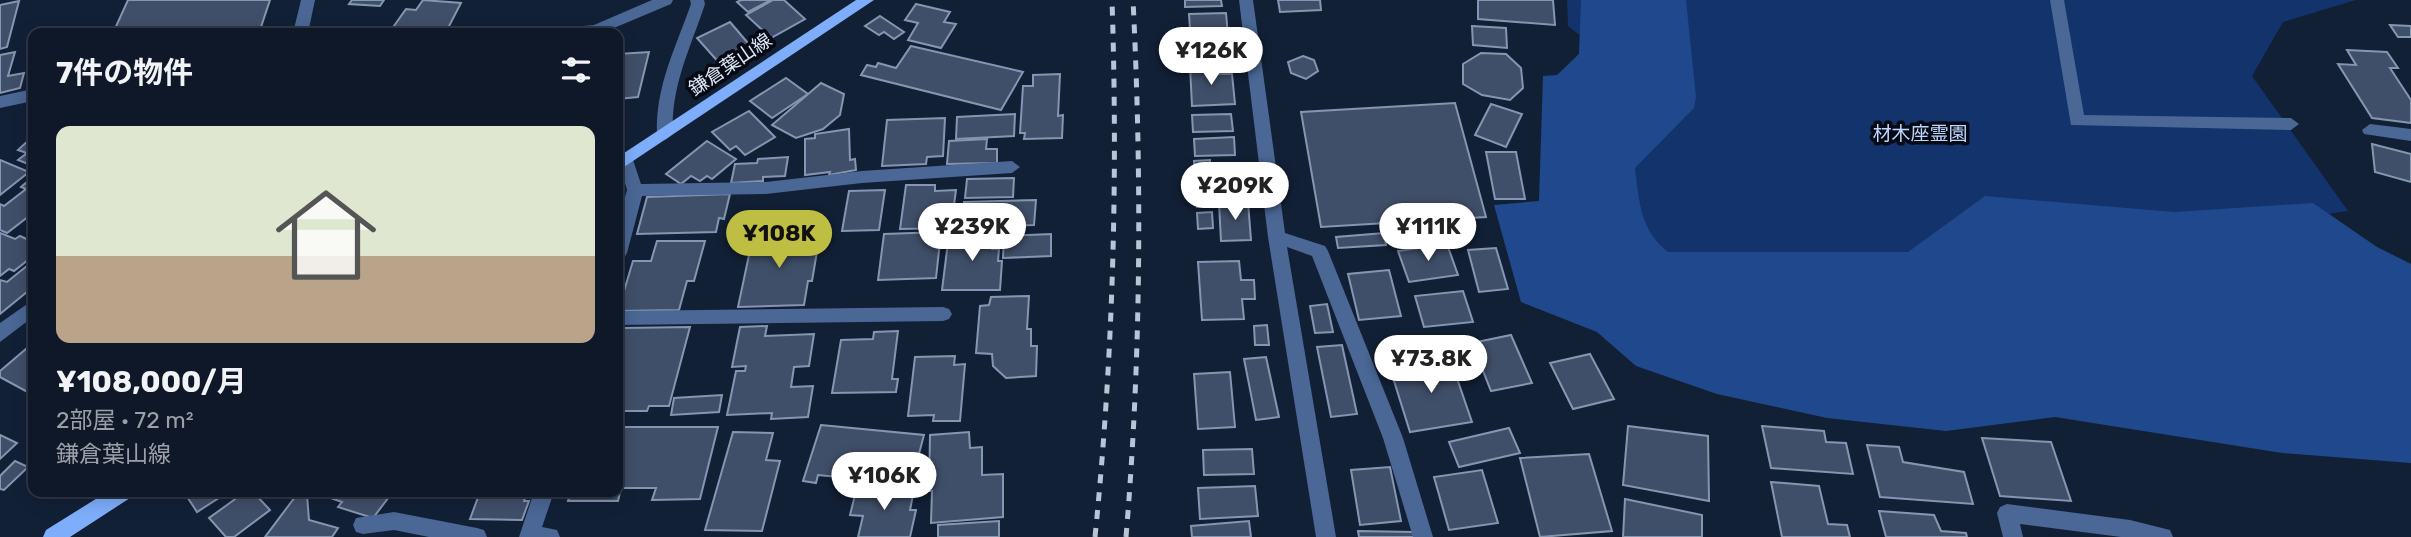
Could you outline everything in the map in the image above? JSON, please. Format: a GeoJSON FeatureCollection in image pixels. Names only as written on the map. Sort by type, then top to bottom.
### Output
{"type":"FeatureCollection","features":[{"type":"Feature","properties":{"kind":"main road","name":"鎌倉葉山線"},"geometry":{"type":"LineString","coordinates":[[623,162],[867,0]]}},
{"type":"Feature","properties":{"kind":"main road"},"geometry":{"type":"LineString","coordinates":[[53,537],[114,497]]}},
{"type":"Feature","properties":{"kind":"street"},"geometry":{"type":"LineString","coordinates":[[302,28],[308,0]]}},
{"type":"Feature","properties":{"kind":"street"},"geometry":{"type":"LineString","coordinates":[[601,28],[666,0]]}},
{"type":"Feature","properties":{"kind":"street"},"geometry":{"type":"LineString","coordinates":[[665,134],[663,117],[669,82],[685,46],[697,0]]}},
{"type":"Feature","properties":{"kind":"street"},"geometry":{"type":"LineString","coordinates":[[1246,0],[1277,237],[1326,537]]}},
{"type":"Feature","properties":{"kind":"street"},"geometry":{"type":"LineString","coordinates":[[2057,0],[2077,121],[2291,124]]}},
{"type":"Feature","properties":{"kind":"street"},"geometry":{"type":"LineString","coordinates":[[0,102],[28,96]]}},
{"type":"Feature","properties":{"kind":"street"},"geometry":{"type":"LineString","coordinates":[[2370,130],[2411,135]]}},
{"type":"Feature","properties":{"kind":"street"},"geometry":{"type":"LineString","coordinates":[[623,165],[635,190],[623,234]]}},
{"type":"Feature","properties":{"kind":"street"},"geometry":{"type":"LineString","coordinates":[[635,190],[766,188],[862,177],[1013,167]]}},
{"type":"Feature","properties":{"kind":"street"},"geometry":{"type":"LineString","coordinates":[[1277,237],[1319,251],[1392,438],[1423,537]]}},
{"type":"Feature","properties":{"kind":"street"},"geometry":{"type":"LineString","coordinates":[[0,334],[28,311]]}},
{"type":"Feature","properties":{"kind":"street"},"geometry":{"type":"LineString","coordinates":[[623,318],[943,314]]}},
{"type":"Feature","properties":{"kind":"street"},"geometry":{"type":"LineString","coordinates":[[536,536],[543,497]]}},
{"type":"Feature","properties":{"kind":"street"},"geometry":{"type":"LineString","coordinates":[[2013,537],[2007,513],[2130,529],[2162,537]]}},
{"type":"Feature","properties":{"kind":"street"},"geometry":{"type":"LineString","coordinates":[[363,526],[394,521],[477,537]]}},
{"type":"Feature","properties":{"kind":"green space","name":"材木座霊園"},"geometry":{"type":"Polygon","coordinates":[[[1567,0],[2356,0],[2283,22],[2252,76],[2348,211],[2173,236],[1893,270],[1654,260],[1635,210],[1636,172],[1615,150],[1611,60],[1568,26],[1567,0]]]}},
{"type":"Feature","properties":{"kind":"shaded area"},"geometry":{"type":"Polygon","coordinates":[[[1581,0],[1686,0],[1696,97],[1694,108],[1635,168],[1642,214],[1652,234],[1668,252],[1908,252],[1985,196],[2174,212],[2313,203],[2377,247],[2411,264],[2411,463],[2282,453],[2055,417],[1946,431],[1827,418],[1717,394],[1636,366],[1597,332],[1521,302],[1494,205],[1539,201],[1543,76],[1557,75],[1579,54],[1581,0]]]}},
{"type":"Feature","properties":{"kind":"building"},"geometry":{"type":"Polygon","coordinates":[[[128,0],[270,0],[261,28],[115,28],[128,0]]]}},
{"type":"Feature","properties":{"kind":"building"},"geometry":{"type":"Polygon","coordinates":[[[352,0],[384,0],[380,6],[349,4],[352,0]]]}},
{"type":"Feature","properties":{"kind":"building"},"geometry":{"type":"Polygon","coordinates":[[[423,0],[461,3],[448,28],[393,28],[406,9],[416,10],[423,0]]]}},
{"type":"Feature","properties":{"kind":"building"},"geometry":{"type":"Polygon","coordinates":[[[771,0],[748,12],[737,2],[771,0]]]}},
{"type":"Feature","properties":{"kind":"building"},"geometry":{"type":"Polygon","coordinates":[[[773,0],[784,0],[805,19],[771,38],[746,15],[773,0]]]}},
{"type":"Feature","properties":{"kind":"building"},"geometry":{"type":"Polygon","coordinates":[[[1185,0],[1221,0],[1222,6],[1185,7],[1185,0]]]}},
{"type":"Feature","properties":{"kind":"building"},"geometry":{"type":"Polygon","coordinates":[[[1278,0],[1320,0],[1321,10],[1280,12],[1278,0]]]}},
{"type":"Feature","properties":{"kind":"building"},"geometry":{"type":"Polygon","coordinates":[[[1478,0],[1553,0],[1555,25],[1478,19],[1478,0]]]}},
{"type":"Feature","properties":{"kind":"building"},"geometry":{"type":"Polygon","coordinates":[[[19,1],[7,47],[0,49],[0,5],[19,1]]]}},
{"type":"Feature","properties":{"kind":"building"},"geometry":{"type":"Polygon","coordinates":[[[916,4],[950,12],[944,22],[956,24],[941,48],[908,40],[918,23],[905,20],[916,4]]]}},
{"type":"Feature","properties":{"kind":"building"},"geometry":{"type":"Polygon","coordinates":[[[1226,13],[1229,47],[1215,48],[1215,58],[1192,59],[1189,14],[1226,13]]]}},
{"type":"Feature","properties":{"kind":"building"},"geometry":{"type":"Polygon","coordinates":[[[880,16],[904,32],[894,39],[884,32],[879,35],[865,26],[880,16]]]}},
{"type":"Feature","properties":{"kind":"building"},"geometry":{"type":"Polygon","coordinates":[[[730,22],[753,49],[721,65],[697,38],[730,22]]]}},
{"type":"Feature","properties":{"kind":"building"},"geometry":{"type":"Polygon","coordinates":[[[2390,25],[2411,26],[2411,37],[2398,37],[2390,25]]]}},
{"type":"Feature","properties":{"kind":"building"},"geometry":{"type":"Polygon","coordinates":[[[1472,26],[1506,28],[1507,48],[1473,45],[1472,26]]]}},
{"type":"Feature","properties":{"kind":"building"},"geometry":{"type":"Polygon","coordinates":[[[911,46],[1023,72],[1001,110],[861,75],[867,65],[876,67],[878,63],[896,68],[911,46]]]}},
{"type":"Feature","properties":{"kind":"building"},"geometry":{"type":"Polygon","coordinates":[[[2347,50],[2387,52],[2398,68],[2390,68],[2411,100],[2411,123],[2372,118],[2338,64],[2356,65],[2347,50]]]}},
{"type":"Feature","properties":{"kind":"building"},"geometry":{"type":"Polygon","coordinates":[[[15,52],[8,76],[24,73],[20,88],[0,93],[0,55],[15,52]]]}},
{"type":"Feature","properties":{"kind":"building"},"geometry":{"type":"Polygon","coordinates":[[[649,52],[638,97],[623,98],[623,54],[649,52]]]}},
{"type":"Feature","properties":{"kind":"building"},"geometry":{"type":"Polygon","coordinates":[[[1481,53],[1506,54],[1521,68],[1523,88],[1510,100],[1482,95],[1463,84],[1463,64],[1481,53]]]}},
{"type":"Feature","properties":{"kind":"building"},"geometry":{"type":"Polygon","coordinates":[[[1303,56],[1314,60],[1318,71],[1306,79],[1291,73],[1288,62],[1303,56]]]}},
{"type":"Feature","properties":{"kind":"building"},"geometry":{"type":"Polygon","coordinates":[[[1190,66],[1213,66],[1214,74],[1232,74],[1235,104],[1192,106],[1190,66]]]}},
{"type":"Feature","properties":{"kind":"building"},"geometry":{"type":"Polygon","coordinates":[[[1060,74],[1058,116],[1063,115],[1062,138],[1024,139],[1025,133],[1020,133],[1023,86],[1033,86],[1033,75],[1060,74]]]}},
{"type":"Feature","properties":{"kind":"building"},"geometry":{"type":"Polygon","coordinates":[[[786,78],[808,94],[772,118],[750,101],[786,78]]]}},
{"type":"Feature","properties":{"kind":"building"},"geometry":{"type":"Polygon","coordinates":[[[821,83],[844,94],[840,115],[823,129],[796,138],[772,125],[821,83]]]}},
{"type":"Feature","properties":{"kind":"building"},"geometry":{"type":"Polygon","coordinates":[[[1455,103],[1486,217],[1321,227],[1301,112],[1455,103]]]}},
{"type":"Feature","properties":{"kind":"building"},"geometry":{"type":"Polygon","coordinates":[[[1491,104],[1522,114],[1506,147],[1475,135],[1491,104]]]}},
{"type":"Feature","properties":{"kind":"building"},"geometry":{"type":"Polygon","coordinates":[[[749,111],[775,137],[745,155],[736,146],[730,150],[712,132],[749,111]]]}},
{"type":"Feature","properties":{"kind":"building"},"geometry":{"type":"Polygon","coordinates":[[[1015,114],[1014,136],[956,139],[957,117],[1015,114]]]}},
{"type":"Feature","properties":{"kind":"building"},"geometry":{"type":"Polygon","coordinates":[[[1231,114],[1233,131],[1193,132],[1192,115],[1231,114]]]}},
{"type":"Feature","properties":{"kind":"building"},"geometry":{"type":"Polygon","coordinates":[[[945,118],[943,156],[927,157],[926,164],[882,166],[887,120],[945,118]]]}},
{"type":"Feature","properties":{"kind":"building"},"geometry":{"type":"Polygon","coordinates":[[[849,129],[850,160],[855,159],[856,170],[829,175],[830,172],[805,175],[805,139],[815,138],[815,134],[849,129]]]}},
{"type":"Feature","properties":{"kind":"building"},"geometry":{"type":"Polygon","coordinates":[[[1234,137],[1235,155],[1195,156],[1194,139],[1234,137]]]}},
{"type":"Feature","properties":{"kind":"building"},"geometry":{"type":"Polygon","coordinates":[[[987,139],[986,149],[997,149],[997,163],[947,164],[949,141],[987,139]]]}},
{"type":"Feature","properties":{"kind":"building"},"geometry":{"type":"Polygon","coordinates":[[[28,141],[28,164],[18,160],[27,153],[18,150],[28,141]]]}},
{"type":"Feature","properties":{"kind":"building"},"geometry":{"type":"Polygon","coordinates":[[[707,141],[736,159],[712,179],[707,176],[700,181],[691,176],[681,184],[666,174],[707,141]]]}},
{"type":"Feature","properties":{"kind":"building"},"geometry":{"type":"Polygon","coordinates":[[[2372,144],[2411,154],[2411,182],[2375,172],[2372,144]]]}},
{"type":"Feature","properties":{"kind":"building"},"geometry":{"type":"Polygon","coordinates":[[[1486,152],[1516,152],[1525,199],[1495,199],[1486,152]]]}},
{"type":"Feature","properties":{"kind":"building"},"geometry":{"type":"Polygon","coordinates":[[[788,157],[785,176],[763,177],[763,181],[731,183],[735,164],[788,157]]]}},
{"type":"Feature","properties":{"kind":"building"},"geometry":{"type":"Polygon","coordinates":[[[0,160],[28,172],[28,173],[0,195],[0,160]]]}},
{"type":"Feature","properties":{"kind":"building"},"geometry":{"type":"Polygon","coordinates":[[[1210,160],[1210,173],[1242,172],[1244,194],[1212,195],[1212,207],[1197,207],[1194,161],[1210,160]]]}},
{"type":"Feature","properties":{"kind":"building"},"geometry":{"type":"Polygon","coordinates":[[[1014,178],[1013,197],[965,198],[967,179],[1014,178]]]}},
{"type":"Feature","properties":{"kind":"building"},"geometry":{"type":"Polygon","coordinates":[[[28,181],[28,217],[7,233],[0,230],[0,204],[4,206],[26,189],[21,187],[28,181]]]}},
{"type":"Feature","properties":{"kind":"building"},"geometry":{"type":"Polygon","coordinates":[[[906,185],[935,185],[935,191],[956,190],[951,228],[900,229],[906,185]]]}},
{"type":"Feature","properties":{"kind":"building"},"geometry":{"type":"Polygon","coordinates":[[[885,190],[879,230],[842,231],[849,191],[885,190]]]}},
{"type":"Feature","properties":{"kind":"building"},"geometry":{"type":"Polygon","coordinates":[[[730,194],[724,219],[719,218],[716,232],[637,234],[647,197],[730,194]]]}},
{"type":"Feature","properties":{"kind":"building"},"geometry":{"type":"Polygon","coordinates":[[[1036,200],[1034,225],[962,228],[964,202],[1036,200]]]}},
{"type":"Feature","properties":{"kind":"building"},"geometry":{"type":"Polygon","coordinates":[[[1248,202],[1251,240],[1221,241],[1219,203],[1248,202]]]}},
{"type":"Feature","properties":{"kind":"building"},"geometry":{"type":"Polygon","coordinates":[[[1212,212],[1213,228],[1198,229],[1197,213],[1212,212]]]}},
{"type":"Feature","properties":{"kind":"building"},"geometry":{"type":"Polygon","coordinates":[[[941,232],[936,278],[878,280],[884,234],[941,232]]]}},
{"type":"Feature","properties":{"kind":"building"},"geometry":{"type":"Polygon","coordinates":[[[0,233],[15,239],[20,236],[28,240],[28,260],[14,271],[9,269],[0,276],[0,233]]]}},
{"type":"Feature","properties":{"kind":"building"},"geometry":{"type":"Polygon","coordinates":[[[993,233],[992,249],[999,249],[998,261],[1002,261],[1000,290],[942,290],[949,234],[993,233]]]}},
{"type":"Feature","properties":{"kind":"building"},"geometry":{"type":"Polygon","coordinates":[[[1384,233],[1386,245],[1338,248],[1336,237],[1384,233]]]}},
{"type":"Feature","properties":{"kind":"building"},"geometry":{"type":"Polygon","coordinates":[[[820,234],[812,281],[808,281],[804,305],[738,307],[753,236],[820,234]]]}},
{"type":"Feature","properties":{"kind":"building"},"geometry":{"type":"Polygon","coordinates":[[[1051,234],[1051,256],[1003,258],[1004,236],[1051,234]]]}},
{"type":"Feature","properties":{"kind":"building"},"geometry":{"type":"Polygon","coordinates":[[[657,241],[705,241],[694,281],[687,281],[679,310],[623,311],[623,294],[633,261],[651,261],[657,241]]]}},
{"type":"Feature","properties":{"kind":"building"},"geometry":{"type":"Polygon","coordinates":[[[1447,244],[1458,275],[1409,282],[1398,251],[1447,244]]]}},
{"type":"Feature","properties":{"kind":"building"},"geometry":{"type":"Polygon","coordinates":[[[1496,248],[1508,289],[1479,292],[1468,250],[1496,248]]]}},
{"type":"Feature","properties":{"kind":"building"},"geometry":{"type":"Polygon","coordinates":[[[1239,261],[1241,280],[1254,280],[1255,299],[1242,299],[1244,319],[1202,320],[1198,262],[1239,261]]]}},
{"type":"Feature","properties":{"kind":"building"},"geometry":{"type":"Polygon","coordinates":[[[28,265],[28,291],[0,314],[0,280],[7,282],[28,265]]]}},
{"type":"Feature","properties":{"kind":"building"},"geometry":{"type":"Polygon","coordinates":[[[1389,270],[1401,316],[1359,320],[1348,274],[1389,270]]]}},
{"type":"Feature","properties":{"kind":"building"},"geometry":{"type":"Polygon","coordinates":[[[1463,291],[1473,322],[1424,327],[1415,296],[1463,291]]]}},
{"type":"Feature","properties":{"kind":"building"},"geometry":{"type":"Polygon","coordinates":[[[1029,296],[1027,329],[1031,329],[1031,346],[1037,346],[1036,376],[1006,378],[993,366],[992,354],[976,353],[980,306],[989,305],[991,297],[1029,296]]]}},
{"type":"Feature","properties":{"kind":"building"},"geometry":{"type":"Polygon","coordinates":[[[1327,304],[1333,332],[1315,333],[1310,306],[1327,304]]]}},
{"type":"Feature","properties":{"kind":"building"},"geometry":{"type":"Polygon","coordinates":[[[1267,325],[1269,345],[1255,345],[1254,326],[1267,325]]]}},
{"type":"Feature","properties":{"kind":"building"},"geometry":{"type":"Polygon","coordinates":[[[767,326],[765,336],[814,334],[809,366],[794,367],[791,387],[813,386],[808,417],[771,419],[772,413],[727,415],[736,371],[745,371],[746,366],[732,367],[740,327],[767,326]]]}},
{"type":"Feature","properties":{"kind":"building"},"geometry":{"type":"Polygon","coordinates":[[[690,327],[669,406],[649,406],[647,411],[623,411],[623,328],[690,327]]]}},
{"type":"Feature","properties":{"kind":"building"},"geometry":{"type":"Polygon","coordinates":[[[898,331],[892,379],[898,379],[896,392],[832,393],[841,340],[873,339],[874,332],[898,331]]]}},
{"type":"Feature","properties":{"kind":"building"},"geometry":{"type":"Polygon","coordinates":[[[1511,335],[1532,383],[1491,391],[1472,343],[1511,335]]]}},
{"type":"Feature","properties":{"kind":"building"},"geometry":{"type":"Polygon","coordinates":[[[1342,345],[1357,414],[1331,417],[1317,347],[1342,345]]]}},
{"type":"Feature","properties":{"kind":"building"},"geometry":{"type":"Polygon","coordinates":[[[28,347],[28,392],[0,377],[0,371],[28,347]]]}},
{"type":"Feature","properties":{"kind":"building"},"geometry":{"type":"Polygon","coordinates":[[[1590,354],[1614,399],[1573,409],[1550,363],[1590,354]]]}},
{"type":"Feature","properties":{"kind":"building"},"geometry":{"type":"Polygon","coordinates":[[[955,356],[954,365],[965,364],[960,421],[933,421],[934,415],[908,416],[915,357],[955,356]]]}},
{"type":"Feature","properties":{"kind":"building"},"geometry":{"type":"Polygon","coordinates":[[[1266,357],[1279,417],[1256,420],[1244,359],[1266,357]]]}},
{"type":"Feature","properties":{"kind":"building"},"geometry":{"type":"Polygon","coordinates":[[[1450,358],[1472,422],[1410,432],[1390,368],[1450,358]]]}},
{"type":"Feature","properties":{"kind":"building"},"geometry":{"type":"Polygon","coordinates":[[[1230,372],[1235,427],[1198,429],[1194,374],[1230,372]]]}},
{"type":"Feature","properties":{"kind":"building"},"geometry":{"type":"Polygon","coordinates":[[[722,395],[719,412],[671,415],[674,398],[722,395]]]}},
{"type":"Feature","properties":{"kind":"building"},"geometry":{"type":"Polygon","coordinates":[[[821,425],[924,435],[911,484],[818,475],[816,483],[803,481],[821,425]]]}},
{"type":"Feature","properties":{"kind":"building"},"geometry":{"type":"Polygon","coordinates":[[[1628,426],[1708,436],[1709,501],[1623,485],[1628,426]]]}},
{"type":"Feature","properties":{"kind":"building"},"geometry":{"type":"Polygon","coordinates":[[[1762,426],[1824,431],[1826,442],[1846,443],[1853,474],[1771,468],[1762,426]]]}},
{"type":"Feature","properties":{"kind":"building"},"geometry":{"type":"Polygon","coordinates":[[[623,427],[718,427],[700,499],[652,500],[656,488],[623,488],[623,427]]]}},
{"type":"Feature","properties":{"kind":"building"},"geometry":{"type":"Polygon","coordinates":[[[1509,428],[1520,453],[1459,467],[1449,442],[1509,428]]]}},
{"type":"Feature","properties":{"kind":"building"},"geometry":{"type":"Polygon","coordinates":[[[733,432],[773,433],[766,460],[780,461],[762,531],[705,530],[733,432]]]}},
{"type":"Feature","properties":{"kind":"building"},"geometry":{"type":"Polygon","coordinates":[[[969,432],[970,448],[982,447],[982,475],[1003,474],[1003,517],[931,523],[930,435],[969,432]]]}},
{"type":"Feature","properties":{"kind":"building"},"geometry":{"type":"Polygon","coordinates":[[[0,435],[17,443],[0,459],[0,435]]]}},
{"type":"Feature","properties":{"kind":"building"},"geometry":{"type":"Polygon","coordinates":[[[1982,438],[2051,442],[2071,501],[2000,496],[1982,438]]]}},
{"type":"Feature","properties":{"kind":"building"},"geometry":{"type":"Polygon","coordinates":[[[1867,445],[1899,447],[1903,462],[1964,472],[1973,504],[1880,497],[1867,445]]]}},
{"type":"Feature","properties":{"kind":"building"},"geometry":{"type":"Polygon","coordinates":[[[1252,449],[1254,474],[1204,475],[1203,450],[1252,449]]]}},
{"type":"Feature","properties":{"kind":"building"},"geometry":{"type":"Polygon","coordinates":[[[1589,454],[1612,531],[1540,537],[1520,458],[1589,454]]]}},
{"type":"Feature","properties":{"kind":"building"},"geometry":{"type":"Polygon","coordinates":[[[15,461],[28,467],[4,490],[0,489],[0,476],[15,461]]]}},
{"type":"Feature","properties":{"kind":"building"},"geometry":{"type":"Polygon","coordinates":[[[1390,467],[1401,521],[1360,525],[1351,470],[1390,467]]]}},
{"type":"Feature","properties":{"kind":"building"},"geometry":{"type":"Polygon","coordinates":[[[1482,470],[1498,523],[1449,530],[1434,477],[1482,470]]]}},
{"type":"Feature","properties":{"kind":"building"},"geometry":{"type":"Polygon","coordinates":[[[1771,482],[1819,486],[1828,524],[1847,525],[1850,537],[1782,537],[1771,482]]]}},
{"type":"Feature","properties":{"kind":"building"},"geometry":{"type":"Polygon","coordinates":[[[1255,486],[1258,516],[1200,519],[1198,488],[1255,486]]]}},
{"type":"Feature","properties":{"kind":"building"},"geometry":{"type":"Polygon","coordinates":[[[857,487],[914,490],[910,510],[916,510],[910,537],[858,537],[863,516],[850,515],[857,487]]]}},
{"type":"Feature","properties":{"kind":"building"},"geometry":{"type":"Polygon","coordinates":[[[187,497],[220,497],[197,512],[187,497]]]}},
{"type":"Feature","properties":{"kind":"building"},"geometry":{"type":"Polygon","coordinates":[[[238,497],[258,497],[270,510],[234,537],[226,537],[209,518],[238,497]]]}},
{"type":"Feature","properties":{"kind":"building"},"geometry":{"type":"Polygon","coordinates":[[[295,497],[307,497],[309,520],[338,528],[332,537],[265,537],[295,497]]]}},
{"type":"Feature","properties":{"kind":"building"},"geometry":{"type":"Polygon","coordinates":[[[328,497],[389,497],[373,518],[338,507],[342,502],[328,497]]]}},
{"type":"Feature","properties":{"kind":"building"},"geometry":{"type":"Polygon","coordinates":[[[478,497],[525,497],[524,501],[529,501],[522,520],[470,519],[478,497]]]}},
{"type":"Feature","properties":{"kind":"building"},"geometry":{"type":"Polygon","coordinates":[[[569,497],[619,497],[618,501],[568,501],[569,497]]]}},
{"type":"Feature","properties":{"kind":"building"},"geometry":{"type":"Polygon","coordinates":[[[1625,499],[1702,515],[1702,537],[1623,537],[1625,499]]]}},
{"type":"Feature","properties":{"kind":"building"},"geometry":{"type":"Polygon","coordinates":[[[1879,511],[1934,515],[1941,531],[1966,533],[1967,537],[1886,537],[1879,511]]]}},
{"type":"Feature","properties":{"kind":"building"},"geometry":{"type":"Polygon","coordinates":[[[999,521],[999,537],[938,537],[938,525],[999,521]]]}},
{"type":"Feature","properties":{"kind":"building"},"geometry":{"type":"Polygon","coordinates":[[[1249,521],[1251,537],[1192,537],[1191,526],[1249,521]]]}},
{"type":"Feature","properties":{"kind":"building"},"geometry":{"type":"Polygon","coordinates":[[[1358,531],[1414,532],[1415,537],[1359,537],[1358,531]]]}},
{"type":"Feature","properties":{"kind":"railway"},"geometry":{"type":"LineString","coordinates":[[1095,537],[1110,336],[1114,202],[1112,0]]}},
{"type":"Feature","properties":{"kind":"railway"},"geometry":{"type":"LineString","coordinates":[[1126,537],[1135,403],[1139,202],[1133,0]]}}]}
